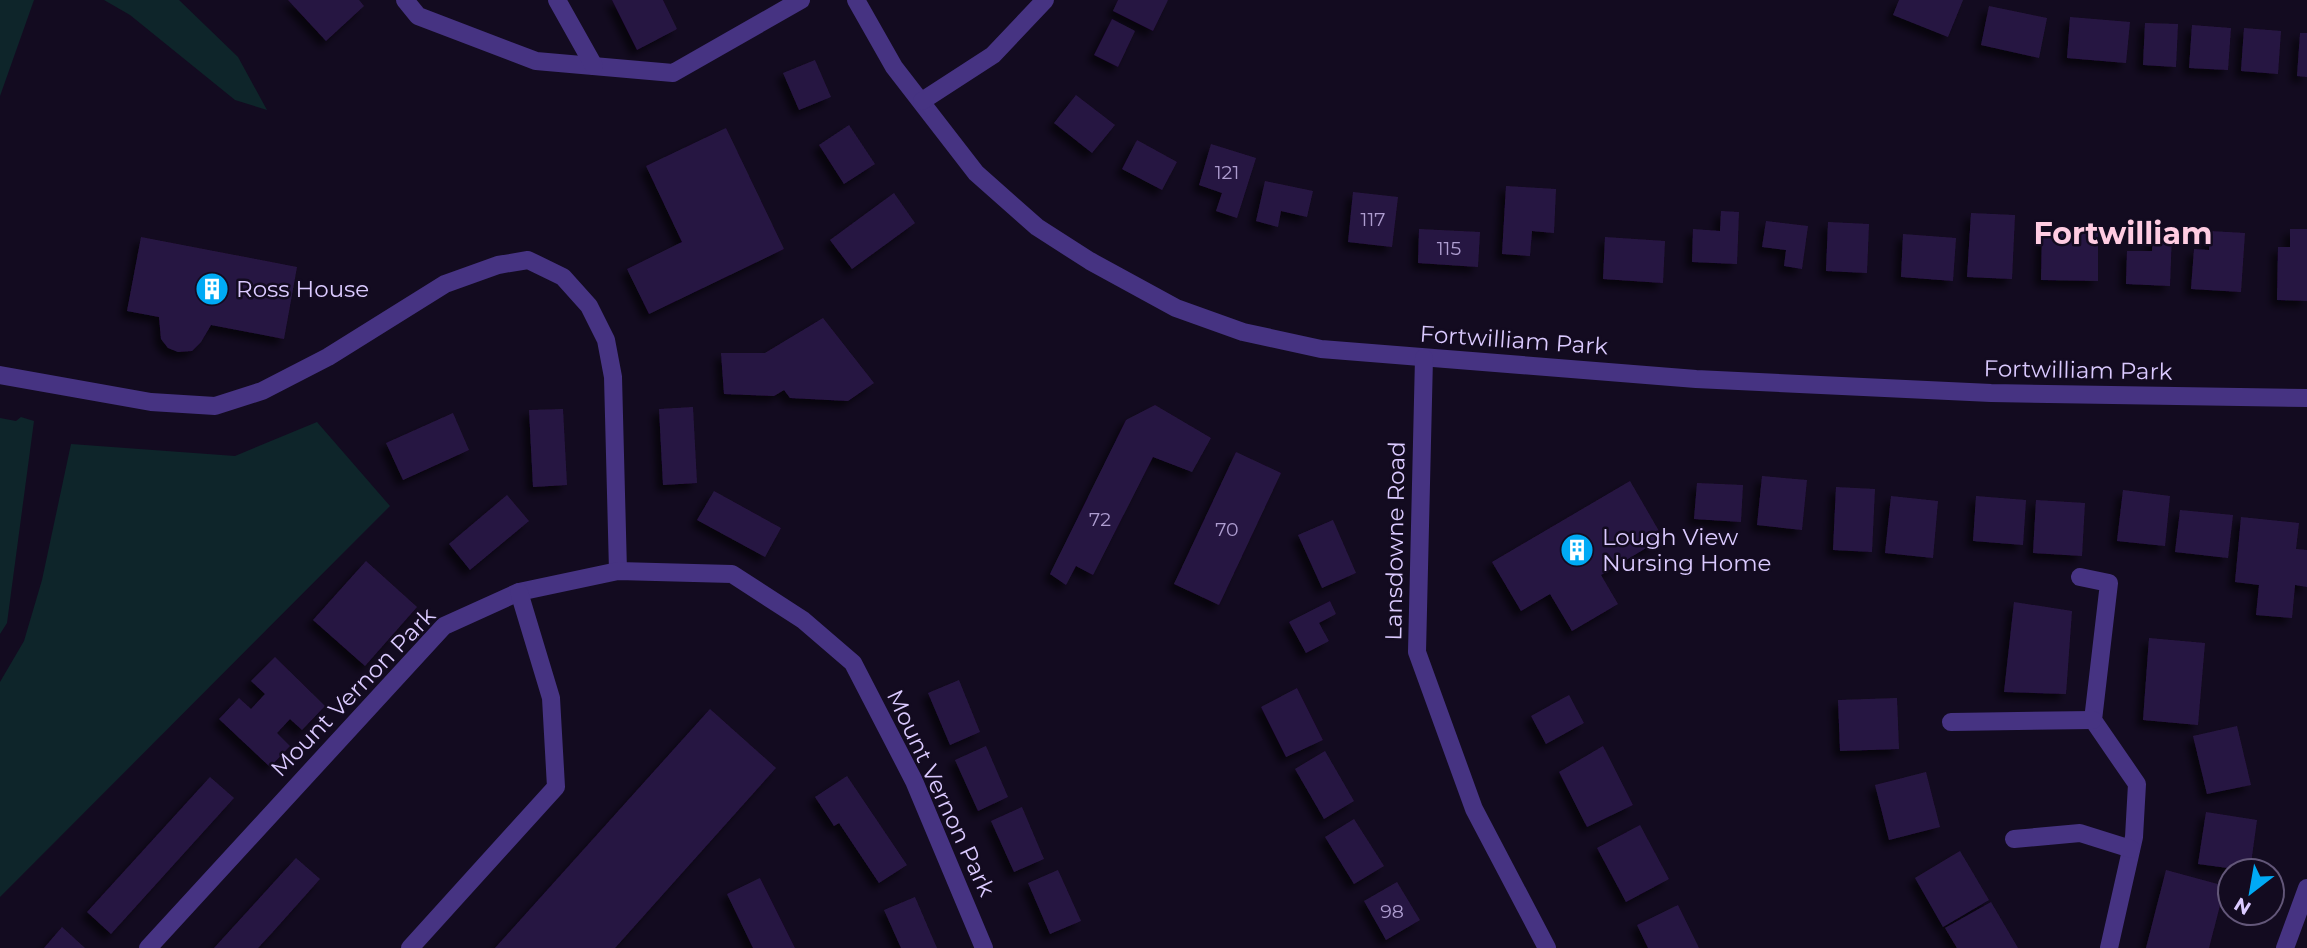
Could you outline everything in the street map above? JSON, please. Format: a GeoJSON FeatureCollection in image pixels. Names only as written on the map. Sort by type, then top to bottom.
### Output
{"type":"FeatureCollection","features":[{"type":"Feature","properties":{"kind":"street"},"geometry":{"type":"LineString","coordinates":[[405,0],[418,16],[536,61],[673,73],[800,0]]}},
{"type":"Feature","properties":{"kind":"street"},"geometry":{"type":"LineString","coordinates":[[557,0],[594,66]]}},
{"type":"Feature","properties":{"kind":"street","name":"Fortwilliam Park"},"geometry":{"type":"LineString","coordinates":[[856,0],[894,67],[976,173],[1037,227],[1090,261],[1176,308],[1243,332],[1321,349],[1696,379],[1992,393],[2307,398]]}},
{"type":"Feature","properties":{"kind":"street"},"geometry":{"type":"LineString","coordinates":[[922,101],[993,55],[1045,0]]}},
{"type":"Feature","properties":{"kind":"street"},"geometry":{"type":"LineString","coordinates":[[0,375],[151,402],[215,406],[262,391],[328,357],[445,284],[498,264],[528,260],[563,277],[589,306],[606,340],[613,377],[618,570]]}},
{"type":"Feature","properties":{"kind":"street","name":"Lansdowne Road"},"geometry":{"type":"LineString","coordinates":[[1424,358],[1417,652],[1474,809],[1547,948]]}},
{"type":"Feature","properties":{"kind":"street","name":"Mount Vernon Park"},"geometry":{"type":"LineString","coordinates":[[148,948],[444,626],[519,592],[618,570],[732,574],[803,620],[853,663],[914,781],[984,948]]}},
{"type":"Feature","properties":{"kind":"street"},"geometry":{"type":"LineString","coordinates":[[2080,577],[2109,583],[2093,720],[2137,784],[2131,849],[2109,948]]}},
{"type":"Feature","properties":{"kind":"street"},"geometry":{"type":"LineString","coordinates":[[410,948],[556,788],[551,698],[519,592]]}},
{"type":"Feature","properties":{"kind":"street"},"geometry":{"type":"LineString","coordinates":[[1951,722],[2093,720]]}},
{"type":"Feature","properties":{"kind":"street"},"geometry":{"type":"LineString","coordinates":[[2014,839],[2080,833],[2131,849]]}},
{"type":"Feature","properties":{"kind":"street"},"geometry":{"type":"LineString","coordinates":[[2285,948],[2307,888]]}},
{"type":"Feature","properties":{"kind":"green space"},"geometry":{"type":"Polygon","coordinates":[[[0,0],[34,0],[0,96],[0,0]]]}},
{"type":"Feature","properties":{"kind":"green space"},"geometry":{"type":"Polygon","coordinates":[[[104,0],[179,0],[238,57],[267,110],[235,100],[130,15],[104,0]]]}},
{"type":"Feature","properties":{"kind":"green space"},"geometry":{"type":"Polygon","coordinates":[[[21,417],[34,421],[7,623],[0,634],[0,418],[16,421],[21,417]]]}},
{"type":"Feature","properties":{"kind":"green space"},"geometry":{"type":"Polygon","coordinates":[[[317,422],[390,506],[0,897],[0,682],[24,641],[42,580],[71,444],[235,456],[317,422]]]}},
{"type":"Feature","properties":{"kind":"building"},"geometry":{"type":"Polygon","coordinates":[[[288,0],[359,0],[364,6],[326,41],[288,0]]]}},
{"type":"Feature","properties":{"kind":"building"},"geometry":{"type":"Polygon","coordinates":[[[612,0],[663,0],[677,29],[637,50],[612,0]]]}},
{"type":"Feature","properties":{"kind":"building"},"geometry":{"type":"Polygon","coordinates":[[[1118,0],[1168,0],[1153,31],[1113,11],[1118,0]]]}},
{"type":"Feature","properties":{"kind":"building"},"geometry":{"type":"Polygon","coordinates":[[[1899,0],[1963,0],[1948,37],[1893,15],[1899,0]]]}},
{"type":"Feature","properties":{"kind":"building"},"geometry":{"type":"Polygon","coordinates":[[[1989,6],[2047,18],[2039,58],[1981,45],[1989,6]]]}},
{"type":"Feature","properties":{"kind":"building"},"geometry":{"type":"Polygon","coordinates":[[[2070,17],[2130,22],[2126,63],[2067,58],[2070,17]]]}},
{"type":"Feature","properties":{"kind":"building"},"geometry":{"type":"Polygon","coordinates":[[[1112,19],[1135,31],[1118,67],[1094,55],[1112,19]]]}},
{"type":"Feature","properties":{"kind":"building"},"geometry":{"type":"Polygon","coordinates":[[[2145,23],[2178,24],[2176,67],[2143,65],[2145,23]]]}},
{"type":"Feature","properties":{"kind":"building"},"geometry":{"type":"Polygon","coordinates":[[[2192,25],[2231,28],[2228,70],[2189,68],[2192,25]]]}},
{"type":"Feature","properties":{"kind":"building"},"geometry":{"type":"Polygon","coordinates":[[[2244,28],[2281,31],[2278,74],[2241,71],[2244,28]]]}},
{"type":"Feature","properties":{"kind":"building"},"geometry":{"type":"Polygon","coordinates":[[[2300,33],[2307,33],[2307,77],[2297,76],[2300,33]]]}},
{"type":"Feature","properties":{"kind":"building"},"geometry":{"type":"Polygon","coordinates":[[[815,60],[831,97],[799,110],[783,73],[815,60]]]}},
{"type":"Feature","properties":{"kind":"building"},"geometry":{"type":"Polygon","coordinates":[[[1076,95],[1115,125],[1092,153],[1054,123],[1076,95]]]}},
{"type":"Feature","properties":{"kind":"building"},"geometry":{"type":"Polygon","coordinates":[[[849,125],[875,164],[844,184],[819,145],[849,125]]]}},
{"type":"Feature","properties":{"kind":"building"},"geometry":{"type":"Polygon","coordinates":[[[726,128],[784,249],[649,314],[627,269],[682,242],[646,166],[726,128]]]}},
{"type":"Feature","properties":{"kind":"building"},"geometry":{"type":"Polygon","coordinates":[[[1137,140],[1177,162],[1162,190],[1122,169],[1137,140]]]}},
{"type":"Feature","properties":{"kind":"building"},"geometry":{"type":"Polygon","coordinates":[[[1211,144],[1256,158],[1237,218],[1216,211],[1222,193],[1199,185],[1211,144]]]}},
{"type":"Feature","properties":{"kind":"building"},"geometry":{"type":"Polygon","coordinates":[[[1265,181],[1313,191],[1307,217],[1281,211],[1278,227],[1256,221],[1265,181]]]}},
{"type":"Feature","properties":{"kind":"building"},"geometry":{"type":"Polygon","coordinates":[[[1506,186],[1556,189],[1554,233],[1532,231],[1530,256],[1502,254],[1506,186]]]}},
{"type":"Feature","properties":{"kind":"building"},"geometry":{"type":"Polygon","coordinates":[[[1353,192],[1398,197],[1392,247],[1348,242],[1353,192]]]}},
{"type":"Feature","properties":{"kind":"building"},"geometry":{"type":"Polygon","coordinates":[[[894,193],[915,223],[852,269],[830,240],[894,193]]]}},
{"type":"Feature","properties":{"kind":"building"},"geometry":{"type":"Polygon","coordinates":[[[1721,211],[1739,212],[1737,264],[1692,262],[1693,229],[1720,231],[1721,211]]]}},
{"type":"Feature","properties":{"kind":"building"},"geometry":{"type":"Polygon","coordinates":[[[1971,213],[2015,215],[2012,279],[1967,277],[1971,213]]]}},
{"type":"Feature","properties":{"kind":"building"},"geometry":{"type":"Polygon","coordinates":[[[1766,221],[1808,226],[1802,269],[1784,266],[1786,250],[1762,247],[1766,221]]]}},
{"type":"Feature","properties":{"kind":"building"},"geometry":{"type":"Polygon","coordinates":[[[1828,222],[1869,224],[1867,273],[1826,271],[1828,222]]]}},
{"type":"Feature","properties":{"kind":"building"},"geometry":{"type":"Polygon","coordinates":[[[1419,229],[1480,232],[1478,267],[1418,263],[1419,229]]]}},
{"type":"Feature","properties":{"kind":"building"},"geometry":{"type":"Polygon","coordinates":[[[2290,229],[2307,229],[2307,301],[2277,300],[2278,247],[2290,247],[2290,229]]]}},
{"type":"Feature","properties":{"kind":"building"},"geometry":{"type":"Polygon","coordinates":[[[2210,231],[2245,233],[2241,292],[2191,289],[2194,249],[2209,250],[2210,231]]]}},
{"type":"Feature","properties":{"kind":"building"},"geometry":{"type":"Polygon","coordinates":[[[2042,232],[2098,232],[2098,281],[2041,280],[2042,232]]]}},
{"type":"Feature","properties":{"kind":"building"},"geometry":{"type":"Polygon","coordinates":[[[2153,233],[2172,233],[2170,286],[2126,284],[2127,251],[2152,251],[2153,233]]]}},
{"type":"Feature","properties":{"kind":"building"},"geometry":{"type":"Polygon","coordinates":[[[1903,234],[1956,238],[1953,281],[1901,277],[1903,234]]]}},
{"type":"Feature","properties":{"kind":"building","name":"Ross House"},"geometry":{"type":"Polygon","coordinates":[[[141,237],[297,267],[284,339],[211,325],[192,351],[178,352],[168,348],[161,339],[159,317],[127,311],[141,237]]]}},
{"type":"Feature","properties":{"kind":"building"},"geometry":{"type":"Polygon","coordinates":[[[1605,237],[1665,241],[1663,283],[1603,279],[1605,237]]]}},
{"type":"Feature","properties":{"kind":"building"},"geometry":{"type":"Polygon","coordinates":[[[823,318],[874,383],[848,401],[790,398],[784,390],[774,396],[724,394],[721,353],[765,353],[823,318]]]}},
{"type":"Feature","properties":{"kind":"building"},"geometry":{"type":"Polygon","coordinates":[[[1155,405],[1211,438],[1192,472],[1153,457],[1093,575],[1076,566],[1066,585],[1050,574],[1126,420],[1155,405]]]}},
{"type":"Feature","properties":{"kind":"building"},"geometry":{"type":"Polygon","coordinates":[[[693,407],[697,483],[663,485],[659,409],[693,407]]]}},
{"type":"Feature","properties":{"kind":"building"},"geometry":{"type":"Polygon","coordinates":[[[563,409],[567,485],[533,487],[529,410],[563,409]]]}},
{"type":"Feature","properties":{"kind":"building"},"geometry":{"type":"Polygon","coordinates":[[[453,413],[469,450],[403,480],[386,443],[453,413]]]}},
{"type":"Feature","properties":{"kind":"building"},"geometry":{"type":"Polygon","coordinates":[[[1236,452],[1281,473],[1219,605],[1174,584],[1236,452]]]}},
{"type":"Feature","properties":{"kind":"building"},"geometry":{"type":"Polygon","coordinates":[[[1762,476],[1807,480],[1802,530],[1757,525],[1762,476]]]}},
{"type":"Feature","properties":{"kind":"building","name":"Lough View Nursing Home"},"geometry":{"type":"Polygon","coordinates":[[[1630,481],[1663,538],[1601,575],[1618,604],[1572,631],[1550,594],[1521,611],[1492,562],[1630,481]]]}},
{"type":"Feature","properties":{"kind":"building"},"geometry":{"type":"Polygon","coordinates":[[[1697,483],[1743,485],[1741,522],[1694,519],[1697,483]]]}},
{"type":"Feature","properties":{"kind":"building"},"geometry":{"type":"Polygon","coordinates":[[[1836,487],[1875,489],[1872,552],[1833,550],[1836,487]]]}},
{"type":"Feature","properties":{"kind":"building"},"geometry":{"type":"Polygon","coordinates":[[[2123,490],[2170,496],[2165,546],[2117,541],[2123,490]]]}},
{"type":"Feature","properties":{"kind":"building"},"geometry":{"type":"Polygon","coordinates":[[[714,491],[781,528],[765,557],[697,520],[714,491]]]}},
{"type":"Feature","properties":{"kind":"building"},"geometry":{"type":"Polygon","coordinates":[[[507,495],[529,521],[470,570],[449,544],[507,495]]]}},
{"type":"Feature","properties":{"kind":"building"},"geometry":{"type":"Polygon","coordinates":[[[1891,496],[1938,501],[1933,558],[1885,553],[1891,496]]]}},
{"type":"Feature","properties":{"kind":"building"},"geometry":{"type":"Polygon","coordinates":[[[1976,496],[2026,500],[2023,545],[1973,541],[1976,496]]]}},
{"type":"Feature","properties":{"kind":"building"},"geometry":{"type":"Polygon","coordinates":[[[2036,500],[2085,503],[2082,556],[2033,553],[2036,500]]]}},
{"type":"Feature","properties":{"kind":"building"},"geometry":{"type":"Polygon","coordinates":[[[2180,510],[2233,515],[2228,558],[2175,552],[2180,510]]]}},
{"type":"Feature","properties":{"kind":"building"},"geometry":{"type":"Polygon","coordinates":[[[2241,517],[2299,523],[2296,549],[2307,550],[2307,587],[2295,585],[2292,618],[2256,615],[2259,585],[2235,582],[2241,517]]]}},
{"type":"Feature","properties":{"kind":"building"},"geometry":{"type":"Polygon","coordinates":[[[1333,520],[1356,573],[1322,588],[1298,535],[1333,520]]]}},
{"type":"Feature","properties":{"kind":"building"},"geometry":{"type":"Polygon","coordinates":[[[366,561],[417,607],[365,666],[313,620],[366,561]]]}},
{"type":"Feature","properties":{"kind":"building"},"geometry":{"type":"Polygon","coordinates":[[[1330,601],[1336,614],[1319,623],[1329,641],[1306,653],[1289,622],[1330,601]]]}},
{"type":"Feature","properties":{"kind":"building"},"geometry":{"type":"Polygon","coordinates":[[[2014,602],[2072,611],[2066,694],[2004,692],[2014,602]]]}},
{"type":"Feature","properties":{"kind":"building"},"geometry":{"type":"Polygon","coordinates":[[[2149,638],[2205,643],[2198,725],[2143,720],[2149,638]]]}},
{"type":"Feature","properties":{"kind":"building"},"geometry":{"type":"Polygon","coordinates":[[[275,657],[325,706],[302,730],[290,719],[277,733],[290,746],[270,767],[219,719],[239,698],[251,709],[265,694],[251,681],[275,657]]]}},
{"type":"Feature","properties":{"kind":"building"},"geometry":{"type":"Polygon","coordinates":[[[959,680],[980,732],[950,745],[928,693],[959,680]]]}},
{"type":"Feature","properties":{"kind":"building"},"geometry":{"type":"Polygon","coordinates":[[[1297,688],[1323,740],[1286,757],[1261,707],[1297,688]]]}},
{"type":"Feature","properties":{"kind":"building"},"geometry":{"type":"Polygon","coordinates":[[[1569,695],[1584,723],[1546,744],[1531,716],[1569,695]]]}},
{"type":"Feature","properties":{"kind":"building"},"geometry":{"type":"Polygon","coordinates":[[[1897,698],[1899,749],[1840,751],[1838,700],[1897,698]]]}},
{"type":"Feature","properties":{"kind":"building"},"geometry":{"type":"Polygon","coordinates":[[[710,709],[776,768],[615,948],[495,948],[710,709]]]}},
{"type":"Feature","properties":{"kind":"building"},"geometry":{"type":"Polygon","coordinates":[[[2237,726],[2251,785],[2207,794],[2193,736],[2237,726]]]}},
{"type":"Feature","properties":{"kind":"building"},"geometry":{"type":"Polygon","coordinates":[[[986,746],[1008,797],[978,811],[955,760],[986,746]]]}},
{"type":"Feature","properties":{"kind":"building"},"geometry":{"type":"Polygon","coordinates":[[[1603,746],[1633,805],[1587,827],[1559,772],[1603,746]]]}},
{"type":"Feature","properties":{"kind":"building"},"geometry":{"type":"Polygon","coordinates":[[[1325,751],[1354,801],[1324,819],[1295,769],[1325,751]]]}},
{"type":"Feature","properties":{"kind":"building"},"geometry":{"type":"Polygon","coordinates":[[[1926,772],[1940,827],[1889,840],[1875,785],[1926,772]]]}},
{"type":"Feature","properties":{"kind":"building"},"geometry":{"type":"Polygon","coordinates":[[[847,776],[907,865],[879,883],[839,823],[834,826],[815,797],[847,776]]]}},
{"type":"Feature","properties":{"kind":"building"},"geometry":{"type":"Polygon","coordinates":[[[210,777],[234,798],[111,934],[87,912],[210,777]]]}},
{"type":"Feature","properties":{"kind":"building"},"geometry":{"type":"Polygon","coordinates":[[[1022,807],[1044,859],[1014,872],[991,821],[1022,807]]]}},
{"type":"Feature","properties":{"kind":"building"},"geometry":{"type":"Polygon","coordinates":[[[2206,812],[2257,820],[2252,857],[2216,857],[2216,866],[2198,864],[2206,812]]]}},
{"type":"Feature","properties":{"kind":"building"},"geometry":{"type":"Polygon","coordinates":[[[1354,819],[1384,866],[1354,884],[1325,837],[1354,819]]]}},
{"type":"Feature","properties":{"kind":"building"},"geometry":{"type":"Polygon","coordinates":[[[1640,825],[1669,879],[1626,902],[1597,848],[1640,825]]]}},
{"type":"Feature","properties":{"kind":"building"},"geometry":{"type":"Polygon","coordinates":[[[1960,851],[1989,900],[1943,927],[1915,878],[1960,851]]]}},
{"type":"Feature","properties":{"kind":"building"},"geometry":{"type":"Polygon","coordinates":[[[296,858],[320,879],[271,934],[258,948],[214,948],[296,858]]]}},
{"type":"Feature","properties":{"kind":"building"},"geometry":{"type":"Polygon","coordinates":[[[1058,870],[1081,921],[1050,934],[1028,883],[1058,870]]]}},
{"type":"Feature","properties":{"kind":"building"},"geometry":{"type":"Polygon","coordinates":[[[2166,870],[2216,884],[2216,921],[2209,948],[2146,948],[2166,870]]]}},
{"type":"Feature","properties":{"kind":"building"},"geometry":{"type":"Polygon","coordinates":[[[760,878],[795,948],[753,948],[727,894],[760,878]]]}},
{"type":"Feature","properties":{"kind":"building"},"geometry":{"type":"Polygon","coordinates":[[[1397,882],[1420,920],[1386,940],[1364,901],[1397,882]]]}},
{"type":"Feature","properties":{"kind":"building"},"geometry":{"type":"Polygon","coordinates":[[[915,897],[937,948],[901,948],[884,910],[915,897]]]}},
{"type":"Feature","properties":{"kind":"building"},"geometry":{"type":"Polygon","coordinates":[[[1991,902],[2018,948],[1957,948],[1945,928],[1991,902]]]}},
{"type":"Feature","properties":{"kind":"building"},"geometry":{"type":"Polygon","coordinates":[[[1678,905],[1699,948],[1648,948],[1637,925],[1678,905]]]}},
{"type":"Feature","properties":{"kind":"building"},"geometry":{"type":"Polygon","coordinates":[[[62,927],[85,948],[44,948],[62,927]]]}},
{"type":"Feature","properties":{"kind":"place","name":"Ross House"},"geometry":{"type":"Point","coordinates":[212,289]}},
{"type":"Feature","properties":{"kind":"place","name":"Lough View Nursing Home"},"geometry":{"type":"Point","coordinates":[1577,550]}},
{"type":"Feature","properties":{"kind":"district","name":"Fortwilliam"},"geometry":{"type":"Point","coordinates":[2123,233]}}]}
